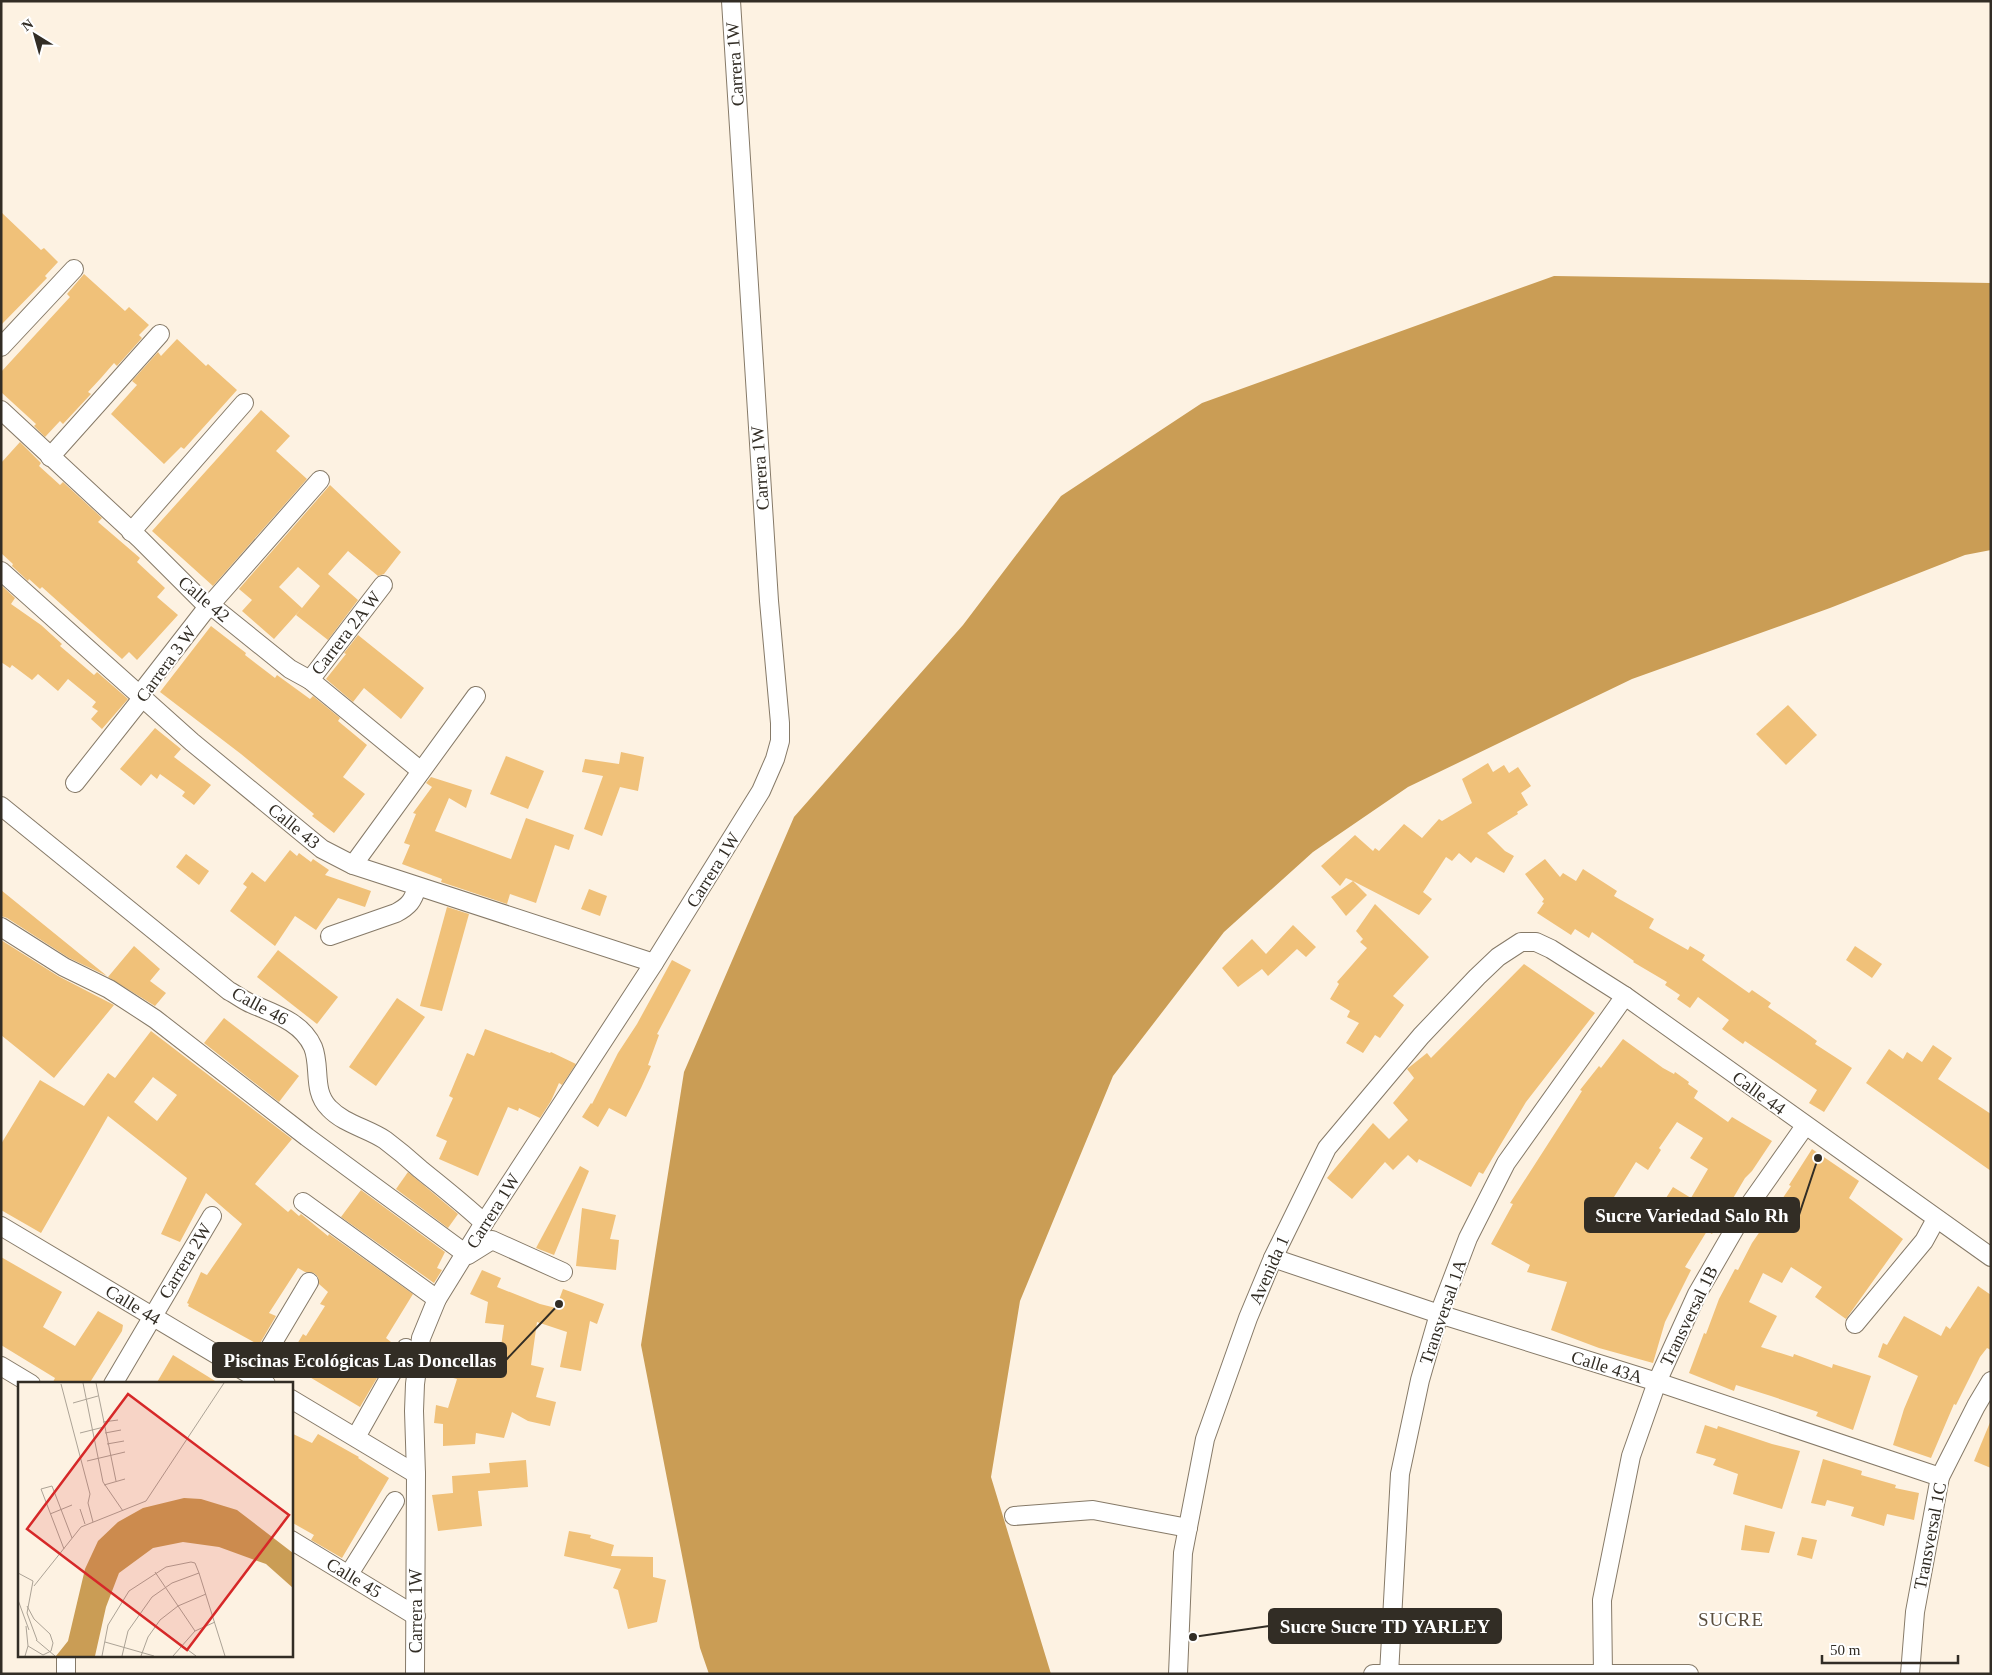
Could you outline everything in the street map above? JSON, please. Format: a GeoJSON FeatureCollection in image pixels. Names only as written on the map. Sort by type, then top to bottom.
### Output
{"type":"FeatureCollection","features":[{"type":"Feature","properties":{"kind":"street","name":"Carrera 1W"},"geometry":{"type":"LineString","coordinates":[[416,1674],[415,1384],[421,1338],[437,1299],[484,1223],[654,963],[762,791],[775,760],[780,741],[769,601],[731,1]]}},
{"type":"Feature","properties":{"kind":"street"},"geometry":{"type":"LineString","coordinates":[[1,348],[74,269]]}},
{"type":"Feature","properties":{"kind":"street"},"geometry":{"type":"LineString","coordinates":[[50,457],[160,334]]}},
{"type":"Feature","properties":{"kind":"street"},"geometry":{"type":"LineString","coordinates":[[131,532],[244,403]]}},
{"type":"Feature","properties":{"kind":"street","name":"Calle 42"},"geometry":{"type":"LineString","coordinates":[[3,415],[131,532],[209,607],[218,611],[290,669],[310,680],[421,771]]}},
{"type":"Feature","properties":{"kind":"street","name":"Carrera 3 W"},"geometry":{"type":"LineString","coordinates":[[75,783],[139,702],[144,689],[209,607],[320,480]]}},
{"type":"Feature","properties":{"kind":"street","name":"Calle 43"},"geometry":{"type":"LineString","coordinates":[[1,572],[192,742],[322,849],[353,865],[417,887],[654,963]]}},
{"type":"Feature","properties":{"kind":"street","name":"Carrera 2A W"},"geometry":{"type":"LineString","coordinates":[[310,680],[383,585]]}},
{"type":"Feature","properties":{"kind":"street"},"geometry":{"type":"LineString","coordinates":[[353,865],[476,696]]}},
{"type":"Feature","properties":{"kind":"street","name":"Calle 46"},"geometry":{"type":"LineString","coordinates":[[1,806],[229,991],[250,1003],[290,1021],[305,1033],[313,1047],[317,1064],[317,1084],[322,1098],[328,1107],[338,1116],[384,1140],[455,1196],[484,1223]]}},
{"type":"Feature","properties":{"kind":"street"},"geometry":{"type":"LineString","coordinates":[[330,936],[406,908],[413,902],[417,887]]}},
{"type":"Feature","properties":{"kind":"street"},"geometry":{"type":"LineString","coordinates":[[1,927],[64,967],[109,989],[155,1019],[307,1138],[464,1256],[492,1240],[563,1272]]}},
{"type":"Feature","properties":{"kind":"street","name":"Calle 44"},"geometry":{"type":"LineString","coordinates":[[1521,942],[1536,942],[1551,949],[1624,996],[1991,1257]]}},
{"type":"Feature","properties":{"kind":"street","name":"Avenida 1"},"geometry":{"type":"LineString","coordinates":[[1178,1674],[1183,1554],[1204,1439],[1248,1318],[1273,1258],[1327,1148],[1421,1036],[1477,977],[1498,958],[1521,942]]}},
{"type":"Feature","properties":{"kind":"street","name":"Transversal 1A"},"geometry":{"type":"LineString","coordinates":[[1389,1674],[1400,1474],[1420,1380],[1439,1314],[1468,1238],[1506,1163],[1624,996]]}},
{"type":"Feature","properties":{"kind":"street","name":"Transversal 1B"},"geometry":{"type":"LineString","coordinates":[[1603,1673],[1602,1600],[1631,1456],[1657,1382],[1697,1294],[1740,1220],[1805,1126]]}},
{"type":"Feature","properties":{"kind":"street"},"geometry":{"type":"LineString","coordinates":[[303,1202],[437,1299]]}},
{"type":"Feature","properties":{"kind":"street","name":"Carrera 2W"},"geometry":{"type":"LineString","coordinates":[[114,1382],[212,1216]]}},
{"type":"Feature","properties":{"kind":"street"},"geometry":{"type":"LineString","coordinates":[[1855,1324],[1924,1241],[1936,1219]]}},
{"type":"Feature","properties":{"kind":"street","name":"Calle 44"},"geometry":{"type":"LineString","coordinates":[[1,1226],[259,1380]]}},
{"type":"Feature","properties":{"kind":"street","name":"Calle 43A"},"geometry":{"type":"LineString","coordinates":[[1273,1258],[1439,1314],[1657,1382],[1940,1477]]}},
{"type":"Feature","properties":{"kind":"street"},"geometry":{"type":"LineString","coordinates":[[259,1380],[309,1282]]}},
{"type":"Feature","properties":{"kind":"street"},"geometry":{"type":"LineString","coordinates":[[356,1437],[406,1348]]}},
{"type":"Feature","properties":{"kind":"street"},"geometry":{"type":"LineString","coordinates":[[1,1366],[28,1382]]}},
{"type":"Feature","properties":{"kind":"street","name":"Transversal 1C"},"geometry":{"type":"LineString","coordinates":[[1910,1674],[1915,1612],[1940,1477],[1976,1406],[1991,1381]]}},
{"type":"Feature","properties":{"kind":"street"},"geometry":{"type":"LineString","coordinates":[[292,1400],[416,1474]]}},
{"type":"Feature","properties":{"kind":"street"},"geometry":{"type":"LineString","coordinates":[[350,1574],[394,1501]]}},
{"type":"Feature","properties":{"kind":"street"},"geometry":{"type":"LineString","coordinates":[[1014,1516],[1093,1510],[1188,1528]]}},
{"type":"Feature","properties":{"kind":"street","name":"Calle 45"},"geometry":{"type":"LineString","coordinates":[[292,1541],[350,1574],[416,1616]]}},
{"type":"Feature","properties":{"kind":"street"},"geometry":{"type":"LineString","coordinates":[[66,1658],[66,1674]]}},
{"type":"Feature","properties":{"kind":"street"},"geometry":{"type":"LineString","coordinates":[[1373,1674],[1689,1674]]}},
{"type":"Feature","properties":{"kind":"shaded area"},"geometry":{"type":"Polygon","coordinates":[[[1554,276],[1991,283],[1991,550],[1965,555],[1830,608],[1632,679],[1408,787],[1313,852],[1224,932],[1113,1076],[1020,1301],[991,1477],[1051,1674],[709,1674],[700,1648],[641,1345],[684,1072],[794,817],[963,625],[1061,496],[1202,403],[1554,276]]]}},
{"type":"Feature","properties":{"kind":"building"},"geometry":{"type":"Polygon","coordinates":[[[1,212],[41,250],[44,248],[58,262],[45,276],[47,278],[1,325],[1,212]]]}},
{"type":"Feature","properties":{"kind":"building"},"geometry":{"type":"Polygon","coordinates":[[[84,274],[125,311],[129,307],[149,325],[139,335],[142,338],[117,366],[114,363],[88,392],[91,394],[63,424],[60,421],[45,437],[34,426],[36,424],[1,392],[1,372],[70,297],[67,294],[84,274]]]}},
{"type":"Feature","properties":{"kind":"building"},"geometry":{"type":"Polygon","coordinates":[[[177,339],[206,366],[208,364],[237,390],[184,449],[181,447],[164,464],[111,414],[137,385],[132,381],[158,352],[161,356],[177,339]]]}},
{"type":"Feature","properties":{"kind":"building"},"geometry":{"type":"Polygon","coordinates":[[[261,410],[290,436],[276,451],[307,479],[213,586],[152,531],[261,410]]]}},
{"type":"Feature","properties":{"kind":"building"},"geometry":{"type":"Polygon","coordinates":[[[20,442],[41,463],[39,466],[60,485],[63,482],[102,518],[98,522],[140,558],[137,562],[165,588],[157,597],[178,615],[137,660],[129,652],[122,659],[42,587],[40,589],[29,579],[28,581],[1,553],[1,463],[20,442]]]}},
{"type":"Feature","properties":{"kind":"building"},"geometry":{"type":"Polygon","coordinates":[[[330,485],[401,552],[384,574],[378,576],[348,551],[328,574],[358,600],[328,640],[296,615],[302,608],[274,639],[242,611],[252,600],[239,589],[330,485]],[[298,567],[279,587],[302,608],[320,586],[298,567]]]}},
{"type":"Feature","properties":{"kind":"building"},"geometry":{"type":"Polygon","coordinates":[[[1,585],[15,598],[11,604],[41,625],[62,644],[60,646],[94,675],[97,672],[128,699],[102,729],[91,719],[98,711],[92,707],[96,702],[68,679],[58,691],[38,674],[32,680],[12,665],[10,668],[1,662],[1,585]]]}},
{"type":"Feature","properties":{"kind":"building"},"geometry":{"type":"Polygon","coordinates":[[[211,626],[275,678],[277,675],[310,699],[313,696],[340,718],[338,721],[367,745],[343,777],[365,794],[334,833],[312,816],[314,814],[241,754],[160,692],[211,626]]]}},
{"type":"Feature","properties":{"kind":"building"},"geometry":{"type":"Polygon","coordinates":[[[358,635],[424,688],[401,719],[364,688],[353,702],[326,679],[358,635]]]}},
{"type":"Feature","properties":{"kind":"building"},"geometry":{"type":"Polygon","coordinates":[[[1788,705],[1817,735],[1786,765],[1756,734],[1788,705]]]}},
{"type":"Feature","properties":{"kind":"building"},"geometry":{"type":"Polygon","coordinates":[[[155,728],[181,749],[174,757],[211,785],[194,805],[182,796],[185,792],[160,774],[157,779],[151,774],[141,786],[120,769],[155,728]]]}},
{"type":"Feature","properties":{"kind":"building"},"geometry":{"type":"Polygon","coordinates":[[[621,752],[644,757],[638,791],[620,787],[602,836],[584,829],[603,776],[582,772],[585,759],[619,764],[621,752]]]}},
{"type":"Feature","properties":{"kind":"building"},"geometry":{"type":"Polygon","coordinates":[[[506,756],[544,771],[528,809],[490,794],[506,756]]]}},
{"type":"Feature","properties":{"kind":"building"},"geometry":{"type":"Polygon","coordinates":[[[1488,763],[1493,772],[1504,765],[1509,773],[1518,767],[1531,786],[1521,793],[1528,805],[1517,812],[1518,814],[1487,833],[1505,851],[1514,856],[1504,873],[1476,857],[1471,863],[1459,853],[1452,861],[1446,857],[1423,892],[1432,899],[1419,915],[1346,878],[1340,886],[1321,866],[1355,835],[1373,851],[1375,848],[1379,851],[1404,824],[1422,838],[1439,819],[1442,821],[1472,803],[1462,779],[1488,763]]]}},
{"type":"Feature","properties":{"kind":"building"},"geometry":{"type":"Polygon","coordinates":[[[431,777],[472,790],[466,808],[449,798],[435,831],[511,859],[526,818],[574,835],[569,850],[555,845],[536,903],[510,894],[507,904],[441,882],[442,879],[402,864],[410,845],[404,843],[416,814],[413,813],[432,787],[426,783],[431,777]]]}},
{"type":"Feature","properties":{"kind":"building"},"geometry":{"type":"Polygon","coordinates":[[[290,850],[297,856],[299,853],[311,862],[313,859],[329,870],[325,875],[371,891],[365,907],[338,898],[316,930],[295,916],[275,946],[230,911],[247,887],[243,884],[252,872],[265,882],[290,850]]]}},
{"type":"Feature","properties":{"kind":"building"},"geometry":{"type":"Polygon","coordinates":[[[186,854],[209,871],[199,885],[176,867],[186,854]]]}},
{"type":"Feature","properties":{"kind":"building"},"geometry":{"type":"Polygon","coordinates":[[[1545,859],[1560,877],[1563,873],[1576,881],[1583,869],[1617,891],[1614,896],[1654,919],[1649,928],[1688,950],[1690,946],[1705,955],[1702,960],[1749,993],[1752,990],[1771,1003],[1768,1007],[1817,1041],[1815,1044],[1852,1068],[1824,1112],[1809,1103],[1817,1090],[1745,1041],[1743,1044],[1722,1029],[1729,1020],[1698,997],[1690,1008],[1677,999],[1680,995],[1665,985],[1667,982],[1633,962],[1592,932],[1589,938],[1575,929],[1571,935],[1537,913],[1544,903],[1542,902],[1544,899],[1525,874],[1545,859]]]}},
{"type":"Feature","properties":{"kind":"building"},"geometry":{"type":"Polygon","coordinates":[[[1353,881],[1367,895],[1346,916],[1331,897],[1353,881]]]}},
{"type":"Feature","properties":{"kind":"building"},"geometry":{"type":"Polygon","coordinates":[[[589,889],[607,896],[600,916],[581,909],[589,889]]]}},
{"type":"Feature","properties":{"kind":"building"},"geometry":{"type":"Polygon","coordinates":[[[1,890],[107,976],[69,958],[1,916],[1,890]]]}},
{"type":"Feature","properties":{"kind":"building"},"geometry":{"type":"Polygon","coordinates":[[[1375,904],[1429,957],[1393,996],[1404,1005],[1380,1038],[1375,1035],[1363,1053],[1346,1043],[1359,1023],[1347,1017],[1350,1011],[1330,999],[1339,984],[1337,982],[1367,948],[1360,942],[1363,939],[1356,931],[1375,904]]]}},
{"type":"Feature","properties":{"kind":"building"},"geometry":{"type":"Polygon","coordinates":[[[447,907],[469,914],[442,1011],[420,1006],[447,907]]]}},
{"type":"Feature","properties":{"kind":"building"},"geometry":{"type":"Polygon","coordinates":[[[1293,925],[1316,947],[1306,957],[1297,949],[1268,976],[1262,969],[1238,987],[1222,968],[1252,939],[1266,954],[1293,925]]]}},
{"type":"Feature","properties":{"kind":"building"},"geometry":{"type":"Polygon","coordinates":[[[1,940],[58,976],[114,1005],[54,1078],[1,1035],[1,940]]]}},
{"type":"Feature","properties":{"kind":"building"},"geometry":{"type":"Polygon","coordinates":[[[134,946],[160,969],[150,981],[166,993],[155,1006],[108,977],[134,946]]]}},
{"type":"Feature","properties":{"kind":"building"},"geometry":{"type":"Polygon","coordinates":[[[1855,946],[1882,964],[1872,978],[1846,960],[1855,946]]]}},
{"type":"Feature","properties":{"kind":"building"},"geometry":{"type":"Polygon","coordinates":[[[278,950],[338,997],[317,1024],[257,977],[278,950]]]}},
{"type":"Feature","properties":{"kind":"building"},"geometry":{"type":"Polygon","coordinates":[[[672,960],[691,970],[657,1034],[659,1035],[648,1065],[651,1066],[626,1117],[609,1108],[598,1127],[582,1117],[592,1104],[618,1053],[637,1024],[672,960]]]}},
{"type":"Feature","properties":{"kind":"building"},"geometry":{"type":"Polygon","coordinates":[[[1524,964],[1595,1013],[1526,1102],[1483,1174],[1479,1172],[1471,1187],[1419,1159],[1417,1163],[1408,1155],[1393,1170],[1385,1162],[1352,1199],[1327,1178],[1373,1123],[1389,1139],[1408,1120],[1393,1103],[1414,1078],[1407,1069],[1427,1053],[1431,1058],[1524,964]]]}},
{"type":"Feature","properties":{"kind":"building"},"geometry":{"type":"Polygon","coordinates":[[[397,998],[425,1017],[376,1086],[349,1067],[397,998]]]}},
{"type":"Feature","properties":{"kind":"building"},"geometry":{"type":"Polygon","coordinates":[[[224,1018],[299,1076],[279,1102],[204,1043],[224,1018]]]}},
{"type":"Feature","properties":{"kind":"building"},"geometry":{"type":"Polygon","coordinates":[[[485,1029],[551,1052],[576,1064],[562,1085],[559,1083],[551,1101],[540,1118],[519,1108],[518,1111],[508,1107],[478,1176],[439,1159],[447,1141],[436,1136],[453,1098],[449,1096],[467,1053],[474,1056],[485,1029]]]}},
{"type":"Feature","properties":{"kind":"building"},"geometry":{"type":"Polygon","coordinates":[[[151,1031],[292,1139],[255,1184],[288,1212],[291,1209],[299,1216],[301,1214],[328,1236],[329,1234],[413,1294],[386,1338],[391,1342],[373,1377],[377,1378],[360,1407],[286,1363],[303,1334],[306,1336],[325,1306],[320,1304],[328,1292],[319,1284],[318,1277],[314,1273],[305,1272],[298,1268],[269,1313],[276,1316],[259,1345],[188,1306],[189,1304],[187,1303],[201,1272],[207,1275],[242,1224],[206,1193],[180,1242],[161,1234],[187,1178],[108,1116],[41,1233],[1,1210],[1,1144],[40,1080],[84,1106],[108,1073],[115,1078],[151,1031]],[[153,1077],[134,1102],[157,1121],[177,1095],[153,1077]]]}},
{"type":"Feature","properties":{"kind":"building"},"geometry":{"type":"Polygon","coordinates":[[[1623,1039],[1663,1068],[1674,1074],[1675,1072],[1689,1082],[1688,1084],[1698,1091],[1694,1098],[1728,1122],[1732,1117],[1772,1141],[1752,1171],[1745,1178],[1712,1234],[1707,1231],[1685,1267],[1691,1270],[1665,1322],[1653,1363],[1599,1348],[1551,1330],[1567,1282],[1527,1272],[1530,1265],[1491,1244],[1513,1204],[1510,1203],[1582,1091],[1580,1090],[1599,1066],[1601,1068],[1623,1039]],[[1677,1122],[1659,1148],[1661,1150],[1648,1170],[1636,1162],[1614,1197],[1652,1220],[1673,1187],[1691,1198],[1708,1169],[1690,1158],[1703,1138],[1677,1122]]]}},
{"type":"Feature","properties":{"kind":"building"},"geometry":{"type":"Polygon","coordinates":[[[1933,1045],[1952,1058],[1938,1079],[1991,1114],[1991,1171],[1866,1083],[1889,1049],[1903,1059],[1907,1052],[1922,1062],[1933,1045]]]}},
{"type":"Feature","properties":{"kind":"building"},"geometry":{"type":"Polygon","coordinates":[[[1812,1149],[1859,1181],[1849,1198],[1903,1239],[1846,1319],[1815,1297],[1822,1287],[1791,1267],[1782,1283],[1763,1273],[1749,1302],[1777,1316],[1761,1347],[1793,1357],[1794,1354],[1832,1368],[1833,1364],[1871,1376],[1853,1430],[1816,1416],[1818,1412],[1736,1385],[1734,1391],[1689,1373],[1719,1299],[1735,1269],[1738,1270],[1752,1243],[1791,1186],[1789,1185],[1812,1149]]]}},
{"type":"Feature","properties":{"kind":"building"},"geometry":{"type":"Polygon","coordinates":[[[580,1166],[589,1171],[554,1255],[536,1248],[580,1166]]]}},
{"type":"Feature","properties":{"kind":"building"},"geometry":{"type":"Polygon","coordinates":[[[408,1172],[458,1214],[448,1228],[396,1189],[408,1172]]]}},
{"type":"Feature","properties":{"kind":"building"},"geometry":{"type":"Polygon","coordinates":[[[361,1190],[445,1252],[437,1268],[442,1270],[434,1283],[341,1217],[361,1190]]]}},
{"type":"Feature","properties":{"kind":"building"},"geometry":{"type":"Polygon","coordinates":[[[582,1208],[616,1215],[610,1239],[619,1240],[616,1270],[576,1266],[582,1208]]]}},
{"type":"Feature","properties":{"kind":"building"},"geometry":{"type":"Polygon","coordinates":[[[1,1257],[62,1292],[43,1327],[75,1346],[98,1311],[123,1325],[122,1331],[90,1382],[53,1382],[55,1378],[1,1345],[1,1257]]]}},
{"type":"Feature","properties":{"kind":"building"},"geometry":{"type":"Polygon","coordinates":[[[482,1270],[501,1278],[497,1287],[540,1304],[556,1308],[563,1289],[604,1304],[597,1324],[590,1321],[581,1371],[560,1367],[567,1332],[537,1322],[531,1365],[544,1368],[536,1397],[556,1402],[550,1426],[528,1421],[512,1412],[504,1438],[476,1433],[475,1444],[443,1446],[443,1424],[434,1423],[436,1405],[448,1408],[457,1379],[442,1375],[448,1352],[489,1361],[489,1358],[499,1361],[504,1325],[485,1323],[488,1302],[470,1294],[482,1270]]]}},
{"type":"Feature","properties":{"kind":"building"},"geometry":{"type":"Polygon","coordinates":[[[1978,1286],[1991,1295],[1991,1350],[1987,1348],[1980,1357],[1956,1405],[1954,1404],[1931,1458],[1893,1445],[1904,1409],[1918,1376],[1878,1357],[1883,1343],[1887,1345],[1904,1316],[1941,1336],[1946,1326],[1950,1329],[1978,1286]]]}},
{"type":"Feature","properties":{"kind":"building"},"geometry":{"type":"Polygon","coordinates":[[[173,1355],[217,1382],[157,1382],[173,1355]]]}},
{"type":"Feature","properties":{"kind":"building"},"geometry":{"type":"Polygon","coordinates":[[[1991,1420],[1991,1468],[1974,1461],[1991,1420]]]}},
{"type":"Feature","properties":{"kind":"building"},"geometry":{"type":"Polygon","coordinates":[[[1705,1425],[1717,1429],[1718,1426],[1800,1451],[1782,1509],[1733,1494],[1738,1474],[1713,1465],[1716,1459],[1696,1453],[1705,1425]]]}},
{"type":"Feature","properties":{"kind":"building"},"geometry":{"type":"Polygon","coordinates":[[[292,1433],[312,1443],[318,1434],[359,1457],[389,1478],[342,1558],[311,1540],[314,1535],[292,1523],[292,1433]]]}},
{"type":"Feature","properties":{"kind":"building"},"geometry":{"type":"Polygon","coordinates":[[[1823,1459],[1862,1471],[1861,1475],[1896,1485],[1895,1488],[1919,1493],[1914,1520],[1887,1514],[1884,1526],[1851,1516],[1854,1507],[1827,1500],[1825,1506],[1811,1503],[1823,1459]]]}},
{"type":"Feature","properties":{"kind":"building"},"geometry":{"type":"Polygon","coordinates":[[[526,1460],[528,1487],[478,1491],[482,1526],[438,1531],[432,1495],[453,1493],[452,1476],[490,1473],[489,1463],[526,1460]]]}},
{"type":"Feature","properties":{"kind":"building"},"geometry":{"type":"Polygon","coordinates":[[[1745,1525],[1775,1532],[1769,1553],[1741,1550],[1745,1525]]]}},
{"type":"Feature","properties":{"kind":"building"},"geometry":{"type":"Polygon","coordinates":[[[569,1531],[591,1535],[590,1538],[614,1545],[611,1556],[653,1557],[653,1577],[666,1580],[657,1622],[628,1629],[618,1590],[613,1588],[621,1569],[564,1556],[569,1531]]]}},
{"type":"Feature","properties":{"kind":"building"},"geometry":{"type":"Polygon","coordinates":[[[1802,1537],[1817,1540],[1812,1559],[1797,1555],[1802,1537]]]}},
{"type":"Feature","properties":{"kind":"place","name":"Sucre Variedad Salo Rh"},"geometry":{"type":"Point","coordinates":[1818,1158]}},
{"type":"Feature","properties":{"kind":"place","name":"Piscinas Ecológicas Las Doncellas"},"geometry":{"type":"Point","coordinates":[559,1304]}},
{"type":"Feature","properties":{"kind":"place","name":"Sucre Sucre TD YARLEY"},"geometry":{"type":"Point","coordinates":[1193,1637]}},
{"type":"Feature","properties":{"kind":"district","name":"SUCRE"},"geometry":{"type":"Point","coordinates":[1731,1619]}}]}
